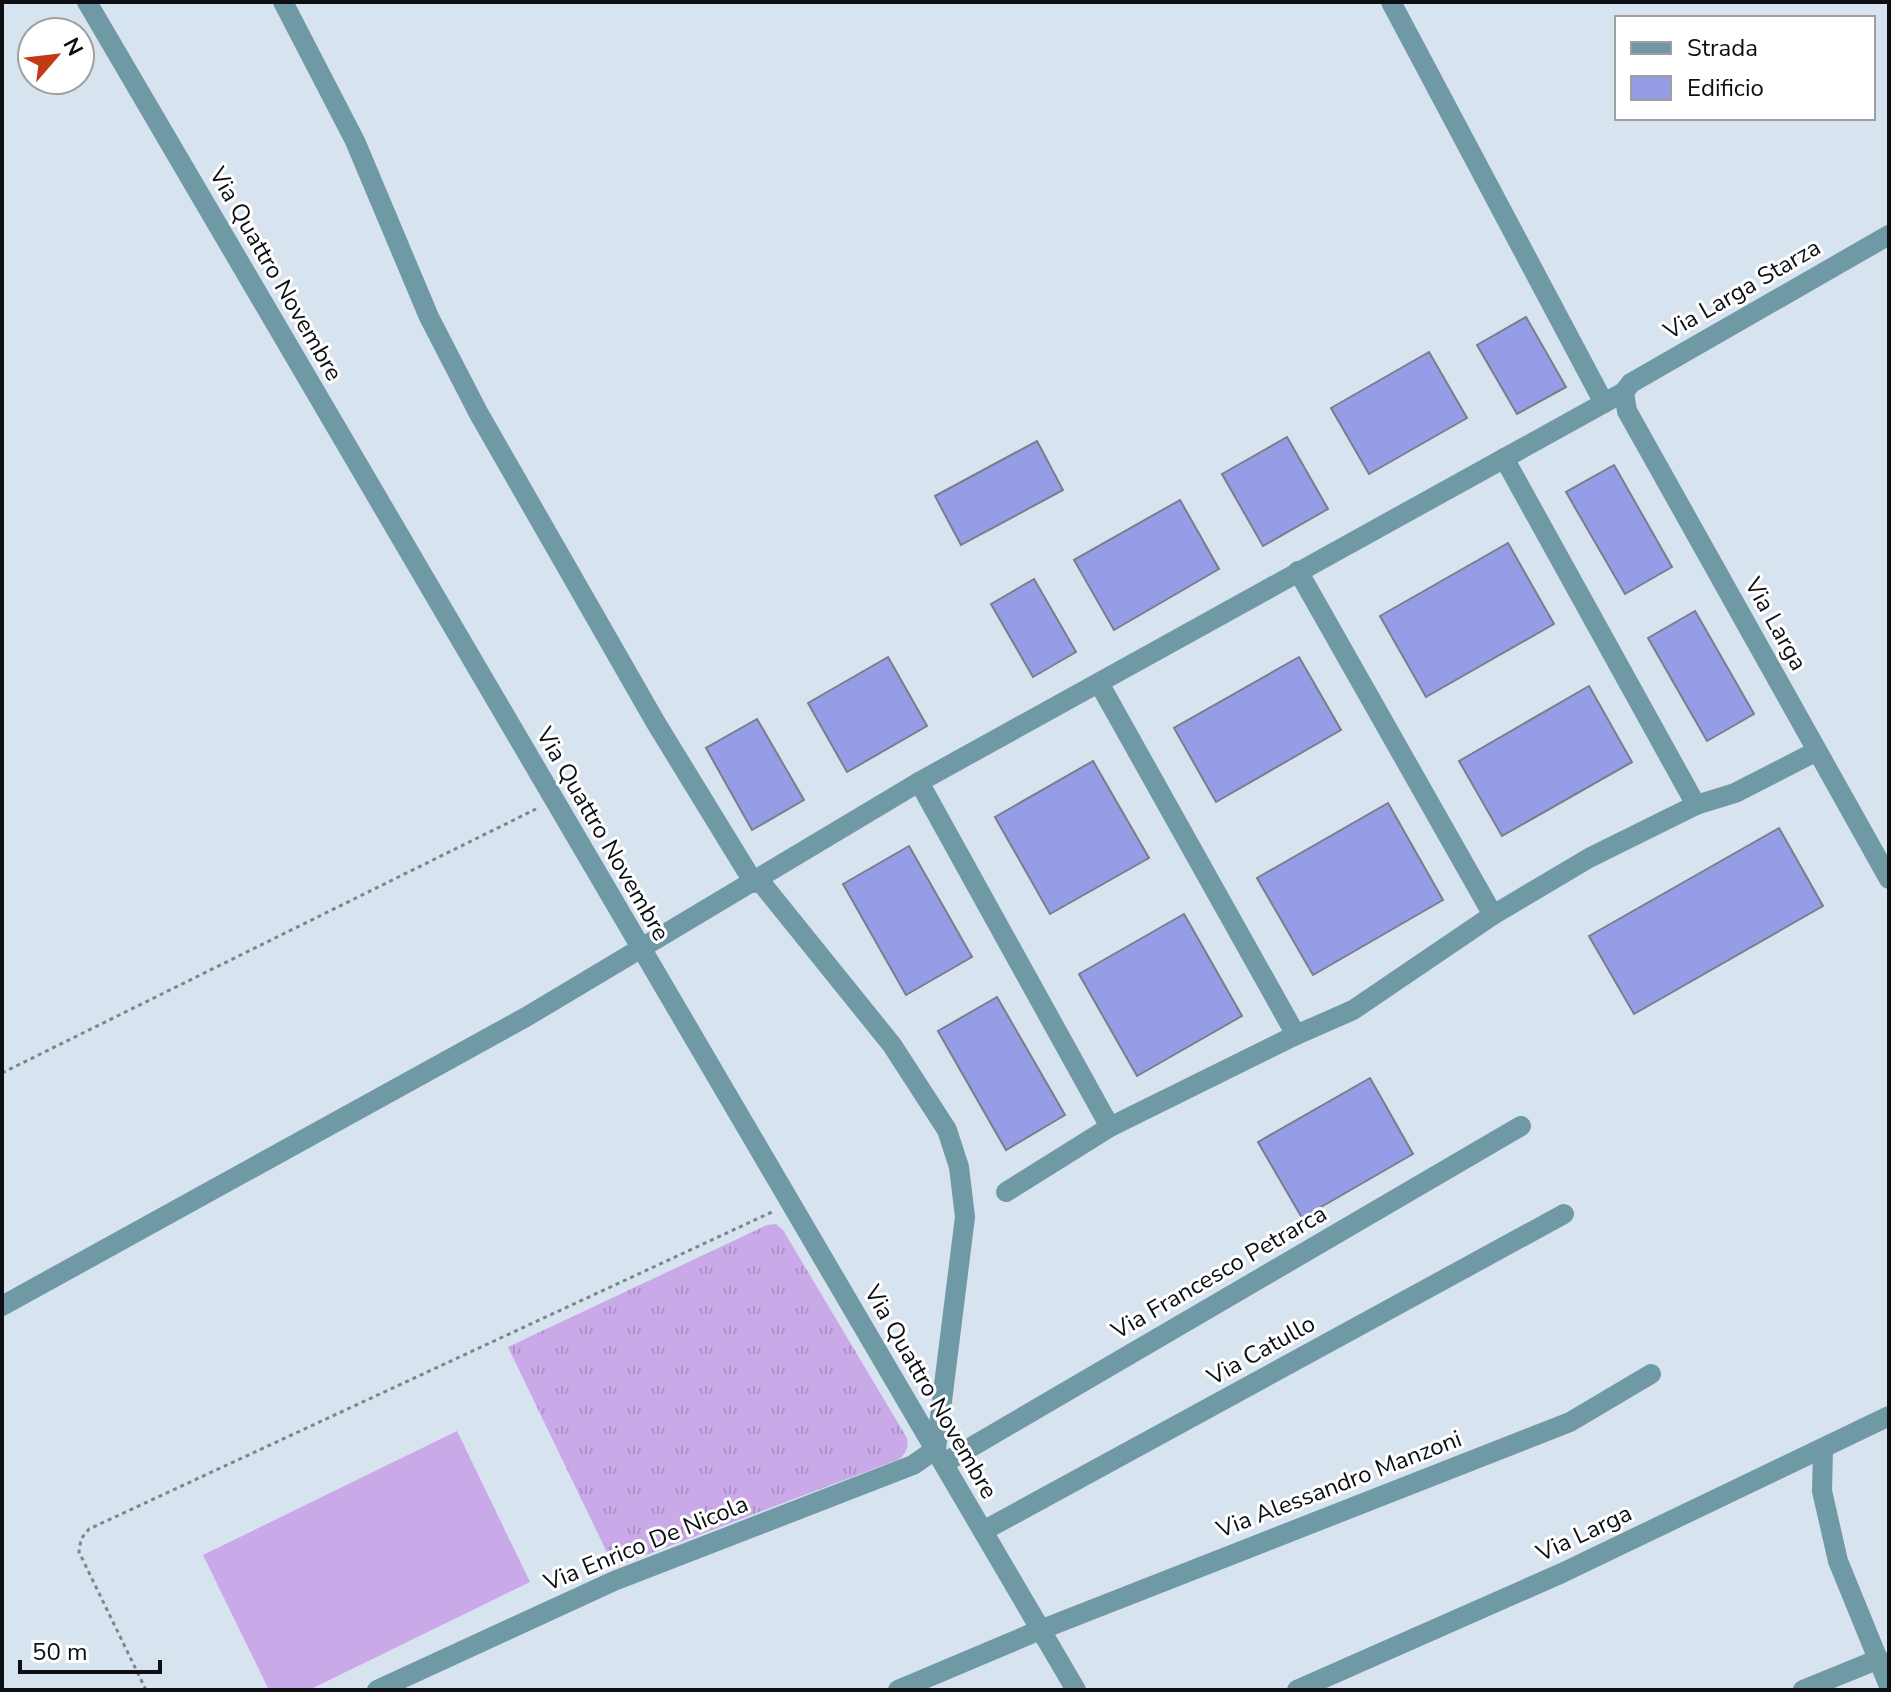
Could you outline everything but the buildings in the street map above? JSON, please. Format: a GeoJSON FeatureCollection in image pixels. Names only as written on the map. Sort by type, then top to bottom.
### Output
{"type":"FeatureCollection","features":[{"type":"Feature","properties":{"kind":"street","name":"Via Quattro Novembre"},"geometry":{"type":"LineString","coordinates":[[87,2],[1076,1690]]}},
{"type":"Feature","properties":{"kind":"street"},"geometry":{"type":"LineString","coordinates":[[283,2],[355,141],[429,317],[479,414],[656,723],[756,881],[892,1045],[947,1130],[959,1167],[965,1217],[940,1456]]}},
{"type":"Feature","properties":{"kind":"street"},"geometry":{"type":"LineString","coordinates":[[1391,2],[1604,403]]}},
{"type":"Feature","properties":{"kind":"street","name":"Via Larga Starza"},"geometry":{"type":"LineString","coordinates":[[2,1306],[526,1017],[919,782],[1624,392],[1631,383],[1889,235]]}},
{"type":"Feature","properties":{"kind":"street","name":"Via Larga"},"geometry":{"type":"LineString","coordinates":[[1624,392],[1627,411],[1889,879]]}},
{"type":"Feature","properties":{"kind":"street"},"geometry":{"type":"LineString","coordinates":[[1504,458],[1696,805]]}},
{"type":"Feature","properties":{"kind":"street"},"geometry":{"type":"LineString","coordinates":[[1298,571],[1493,915]]}},
{"type":"Feature","properties":{"kind":"street"},"geometry":{"type":"LineString","coordinates":[[1099,683],[1296,1035]]}},
{"type":"Feature","properties":{"kind":"street"},"geometry":{"type":"LineString","coordinates":[[1006,1192],[1110,1127],[1353,1010],[1493,915],[1589,858],[1696,805],[1735,793],[1817,751]]}},
{"type":"Feature","properties":{"kind":"street"},"geometry":{"type":"LineString","coordinates":[[919,782],[1110,1127]]}},
{"type":"Feature","properties":{"kind":"street","name":"Via Francesco Petrarca"},"geometry":{"type":"LineString","coordinates":[[940,1456],[1521,1126]]}},
{"type":"Feature","properties":{"kind":"street","name":"Via Catullo"},"geometry":{"type":"LineString","coordinates":[[983,1531],[1564,1214]]}},
{"type":"Feature","properties":{"kind":"street","name":"Via Alessandro Manzoni"},"geometry":{"type":"LineString","coordinates":[[898,1690],[1040,1630],[1570,1422],[1651,1374]]}},
{"type":"Feature","properties":{"kind":"street","name":"Via Larga"},"geometry":{"type":"LineString","coordinates":[[1297,1690],[1562,1573],[1889,1416]]}},
{"type":"Feature","properties":{"kind":"street"},"geometry":{"type":"LineString","coordinates":[[1823,1449],[1822,1491],[1838,1561],[1889,1686]]}},
{"type":"Feature","properties":{"kind":"street","name":"Via Enrico De Nicola"},"geometry":{"type":"LineString","coordinates":[[377,1690],[614,1581],[940,1456]]}},
{"type":"Feature","properties":{"kind":"street"},"geometry":{"type":"LineString","coordinates":[[1803,1690],[1879,1659]]}},
{"type":"Feature","properties":{"kind":"path"},"geometry":{"type":"LineString","coordinates":[[2,1073],[554,801]]}},
{"type":"Feature","properties":{"kind":"path"},"geometry":{"type":"LineString","coordinates":[[146,1690],[79,1552],[81,1539],[89,1529],[790,1203]]}},
{"type":"Feature","properties":{"kind":"green space"},"geometry":{"type":"Polygon","coordinates":[[[776,1224],[783,1230],[907,1438],[905,1452],[900,1459],[614,1567],[508,1347],[767,1225],[776,1224]]]}},
{"type":"Feature","properties":{"kind":"green space"},"geometry":{"type":"Polygon","coordinates":[[[457,1431],[530,1582],[309,1690],[269,1690],[203,1555],[457,1431]]]}}]}
